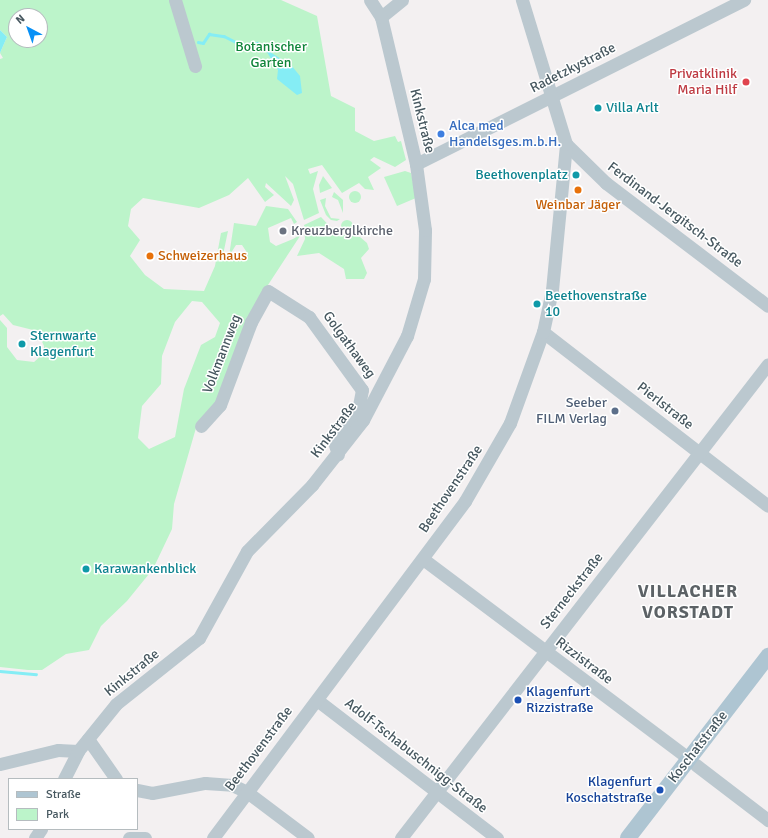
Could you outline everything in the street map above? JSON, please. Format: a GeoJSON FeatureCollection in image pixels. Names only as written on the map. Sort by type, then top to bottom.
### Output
{"type":"FeatureCollection","features":[{"type":"Feature","properties":{"kind":"main road","name":"Koschatstraße"},"geometry":{"type":"LineString","coordinates":[[638,838],[768,656]]}},
{"type":"Feature","properties":{"kind":"main road","name":"Koschatstraße"},"geometry":{"type":"LineString","coordinates":[[628,838],[768,669]]}},
{"type":"Feature","properties":{"kind":"street"},"geometry":{"type":"LineString","coordinates":[[175,0],[195,66]]}},
{"type":"Feature","properties":{"kind":"street","name":"Kinkstraße"},"geometry":{"type":"LineString","coordinates":[[64,778],[78,751],[116,704],[199,638],[247,551],[338,454],[385,383],[420,301],[426,243],[416,164],[381,17],[370,0]]}},
{"type":"Feature","properties":{"kind":"street"},"geometry":{"type":"LineString","coordinates":[[381,17],[402,0]]}},
{"type":"Feature","properties":{"kind":"street","name":"Beethovenstraße"},"geometry":{"type":"LineString","coordinates":[[213,838],[465,501],[507,429],[543,332],[555,268],[566,144],[522,0]]}},
{"type":"Feature","properties":{"kind":"street","name":"Radetzkystraße"},"geometry":{"type":"LineString","coordinates":[[416,164],[551,98],[744,0]]}},
{"type":"Feature","properties":{"kind":"street","name":"Ferdinand-Jergitsch-Straße"},"geometry":{"type":"LineString","coordinates":[[566,144],[606,183],[768,306]]}},
{"type":"Feature","properties":{"kind":"street","name":"Golgathaweg"},"geometry":{"type":"LineString","coordinates":[[268,290],[309,317],[362,390],[359,405],[334,442],[338,454]]}},
{"type":"Feature","properties":{"kind":"street","name":"Volkmannweg"},"geometry":{"type":"LineString","coordinates":[[201,426],[220,405],[251,322],[268,290]]}},
{"type":"Feature","properties":{"kind":"street","name":"Pierlstraße"},"geometry":{"type":"LineString","coordinates":[[543,332],[768,506]]}},
{"type":"Feature","properties":{"kind":"street","name":"Sterneckstraße"},"geometry":{"type":"LineString","coordinates":[[401,838],[768,364]]}},
{"type":"Feature","properties":{"kind":"street","name":"Rizzistraße"},"geometry":{"type":"LineString","coordinates":[[423,559],[768,820]]}},
{"type":"Feature","properties":{"kind":"street","name":"Adolf-Tschabuschnigg-Straße"},"geometry":{"type":"LineString","coordinates":[[317,700],[497,838]]}},
{"type":"Feature","properties":{"kind":"street"},"geometry":{"type":"LineString","coordinates":[[88,739],[115,778]]}},
{"type":"Feature","properties":{"kind":"street"},"geometry":{"type":"LineString","coordinates":[[0,764],[58,750],[78,751]]}},
{"type":"Feature","properties":{"kind":"street"},"geometry":{"type":"LineString","coordinates":[[138,790],[152,793],[218,783],[247,792],[308,838]]}},
{"type":"Feature","properties":{"kind":"street"},"geometry":{"type":"LineString","coordinates":[[128,838],[145,838]]}},
{"type":"Feature","properties":{"kind":"green space","name":"Botanischer Garten"},"geometry":{"type":"Polygon","coordinates":[[[0,0],[281,0],[317,16],[331,96],[355,108],[355,131],[374,141],[395,136],[398,142],[401,141],[406,160],[395,167],[374,157],[370,160],[381,168],[368,177],[374,190],[365,189],[359,183],[342,193],[322,165],[308,169],[310,174],[318,171],[313,189],[319,213],[304,220],[293,184],[285,176],[294,200],[291,206],[266,183],[265,187],[274,195],[265,202],[248,178],[229,195],[199,208],[143,198],[131,209],[128,226],[140,240],[130,256],[145,275],[164,289],[204,291],[215,266],[221,233],[228,231],[223,255],[230,259],[237,256],[244,259],[248,254],[242,245],[236,245],[229,256],[234,223],[256,226],[266,206],[288,209],[297,222],[294,224],[291,218],[268,228],[270,242],[276,246],[300,236],[268,285],[219,397],[196,428],[174,504],[172,529],[153,569],[127,601],[101,626],[89,650],[66,654],[42,670],[0,667],[0,320],[7,328],[7,347],[17,360],[34,362],[44,353],[44,346],[37,331],[13,325],[3,314],[0,316],[0,59],[3,58],[0,53],[7,37],[0,30],[0,0]],[[192,301],[175,322],[162,356],[161,384],[142,406],[138,438],[149,449],[175,437],[184,389],[201,345],[215,337],[220,323],[202,302],[192,301]]]}},
{"type":"Feature","properties":{"kind":"green space"},"geometry":{"type":"Polygon","coordinates":[[[405,171],[411,173],[416,198],[397,206],[384,177],[405,171]]]}},
{"type":"Feature","properties":{"kind":"green space"},"geometry":{"type":"Polygon","coordinates":[[[323,176],[332,188],[320,193],[319,185],[323,176]]]}},
{"type":"Feature","properties":{"kind":"green space"},"geometry":{"type":"Polygon","coordinates":[[[355,191],[359,193],[361,197],[359,201],[355,203],[351,201],[349,197],[351,193],[355,191]]]}},
{"type":"Feature","properties":{"kind":"green space"},"geometry":{"type":"Polygon","coordinates":[[[334,192],[343,200],[343,213],[338,200],[332,197],[334,192]]]}},
{"type":"Feature","properties":{"kind":"green space"},"geometry":{"type":"Polygon","coordinates":[[[326,198],[325,206],[331,218],[340,219],[337,221],[331,220],[326,215],[320,200],[326,198]]]}},
{"type":"Feature","properties":{"kind":"green space"},"geometry":{"type":"Polygon","coordinates":[[[321,217],[337,234],[360,237],[367,243],[369,249],[361,258],[367,273],[364,279],[346,279],[344,269],[319,253],[297,256],[305,239],[304,225],[321,217]]]}},
{"type":"Feature","properties":{"kind":"green space"},"geometry":{"type":"Polygon","coordinates":[[[345,220],[349,220],[353,226],[349,232],[345,232],[341,228],[341,224],[345,220]]]}},
{"type":"Feature","properties":{"kind":"water"},"geometry":{"type":"Polygon","coordinates":[[[0,30],[7,37],[0,53],[0,30]]]}},
{"type":"Feature","properties":{"kind":"water"},"geometry":{"type":"Polygon","coordinates":[[[265,49],[291,65],[300,76],[302,93],[297,95],[277,79],[278,70],[265,49]]]}},
{"type":"Feature","properties":{"kind":"waterway"},"geometry":{"type":"LineString","coordinates":[[198,42],[203,43],[209,34],[224,36],[242,45],[257,43],[265,50]]}},
{"type":"Feature","properties":{"kind":"waterway"},"geometry":{"type":"LineString","coordinates":[[0,671],[36,674]]}},
{"type":"Feature","properties":{"kind":"place","name":"Privatklinik Maria Hilf"},"geometry":{"type":"Point","coordinates":[746,82]}},
{"type":"Feature","properties":{"kind":"place","name":"Villa Arlt"},"geometry":{"type":"Point","coordinates":[598,108]}},
{"type":"Feature","properties":{"kind":"place","name":"Alca med Handelsges.m.b.H."},"geometry":{"type":"Point","coordinates":[441,134]}},
{"type":"Feature","properties":{"kind":"place","name":"Beethovenplatz"},"geometry":{"type":"Point","coordinates":[576,175]}},
{"type":"Feature","properties":{"kind":"place","name":"Weinbar Jäger"},"geometry":{"type":"Point","coordinates":[578,190]}},
{"type":"Feature","properties":{"kind":"place","name":"Kreuzberglkirche"},"geometry":{"type":"Point","coordinates":[283,231]}},
{"type":"Feature","properties":{"kind":"place","name":"Schweizerhaus"},"geometry":{"type":"Point","coordinates":[150,256]}},
{"type":"Feature","properties":{"kind":"place","name":"Beethovenstraße 10"},"geometry":{"type":"Point","coordinates":[537,304]}},
{"type":"Feature","properties":{"kind":"place","name":"Sternwarte Klagenfurt"},"geometry":{"type":"Point","coordinates":[22,344]}},
{"type":"Feature","properties":{"kind":"place","name":"Seeber FILM Verlag"},"geometry":{"type":"Point","coordinates":[615,411]}},
{"type":"Feature","properties":{"kind":"place","name":"Karawankenblick"},"geometry":{"type":"Point","coordinates":[86,569]}},
{"type":"Feature","properties":{"kind":"place","name":"Klagenfurt Rizzistraße"},"geometry":{"type":"Point","coordinates":[518,700]}},
{"type":"Feature","properties":{"kind":"place","name":"Klagenfurt Koschatstraße"},"geometry":{"type":"Point","coordinates":[660,790]}},
{"type":"Feature","properties":{"kind":"district","name":"VILLACHER VORSTADT"},"geometry":{"type":"Point","coordinates":[688,602]}}]}
